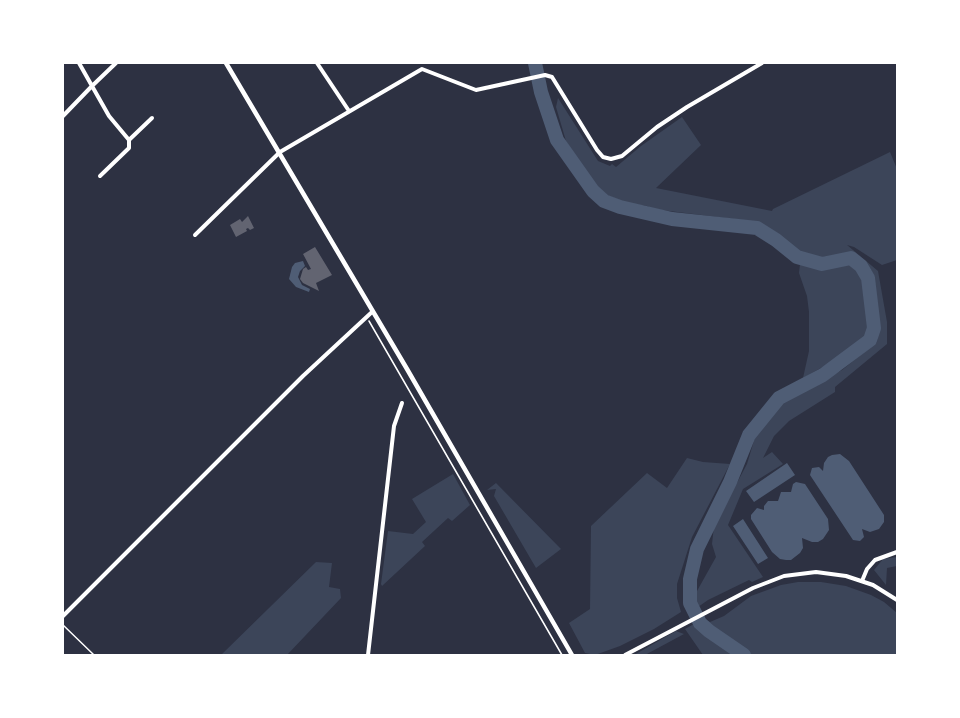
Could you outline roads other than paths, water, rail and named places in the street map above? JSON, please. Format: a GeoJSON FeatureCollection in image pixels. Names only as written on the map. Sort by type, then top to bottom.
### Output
{"type":"FeatureCollection","features":[{"type":"Feature","properties":{"kind":"street"},"geometry":{"type":"LineString","coordinates":[[79,63],[109,117],[129,140],[129,148],[100,176]]}},
{"type":"Feature","properties":{"kind":"street"},"geometry":{"type":"LineString","coordinates":[[63,116],[116,63]]}},
{"type":"Feature","properties":{"kind":"street"},"geometry":{"type":"LineString","coordinates":[[226,63],[372,312],[408,369],[572,655]]}},
{"type":"Feature","properties":{"kind":"street"},"geometry":{"type":"LineString","coordinates":[[317,63],[349,111]]}},
{"type":"Feature","properties":{"kind":"street"},"geometry":{"type":"LineString","coordinates":[[195,235],[280,152],[422,69],[476,90],[545,75],[552,77],[600,154],[611,159],[622,156],[657,127],[687,107],[762,63]]}},
{"type":"Feature","properties":{"kind":"street"},"geometry":{"type":"LineString","coordinates":[[129,140],[152,118]]}},
{"type":"Feature","properties":{"kind":"street"},"geometry":{"type":"LineString","coordinates":[[63,616],[303,376],[372,312]]}},
{"type":"Feature","properties":{"kind":"street"},"geometry":{"type":"LineString","coordinates":[[368,655],[394,426],[402,403]]}},
{"type":"Feature","properties":{"kind":"street"},"geometry":{"type":"LineString","coordinates":[[862,581],[875,560],[897,552]]}},
{"type":"Feature","properties":{"kind":"street"},"geometry":{"type":"LineString","coordinates":[[625,655],[766,581],[792,574],[826,572],[862,581],[879,588],[897,600]]}},
{"type":"Feature","properties":{"kind":"waterway"},"geometry":{"type":"LineString","coordinates":[[535,63],[541,92],[557,140],[593,191],[604,201],[672,219],[757,228],[797,257],[822,264],[851,258],[861,266],[868,278],[874,328],[870,340],[823,375],[779,398],[749,435],[730,482],[697,549],[690,579],[690,603],[700,623],[744,655]]}}]}
